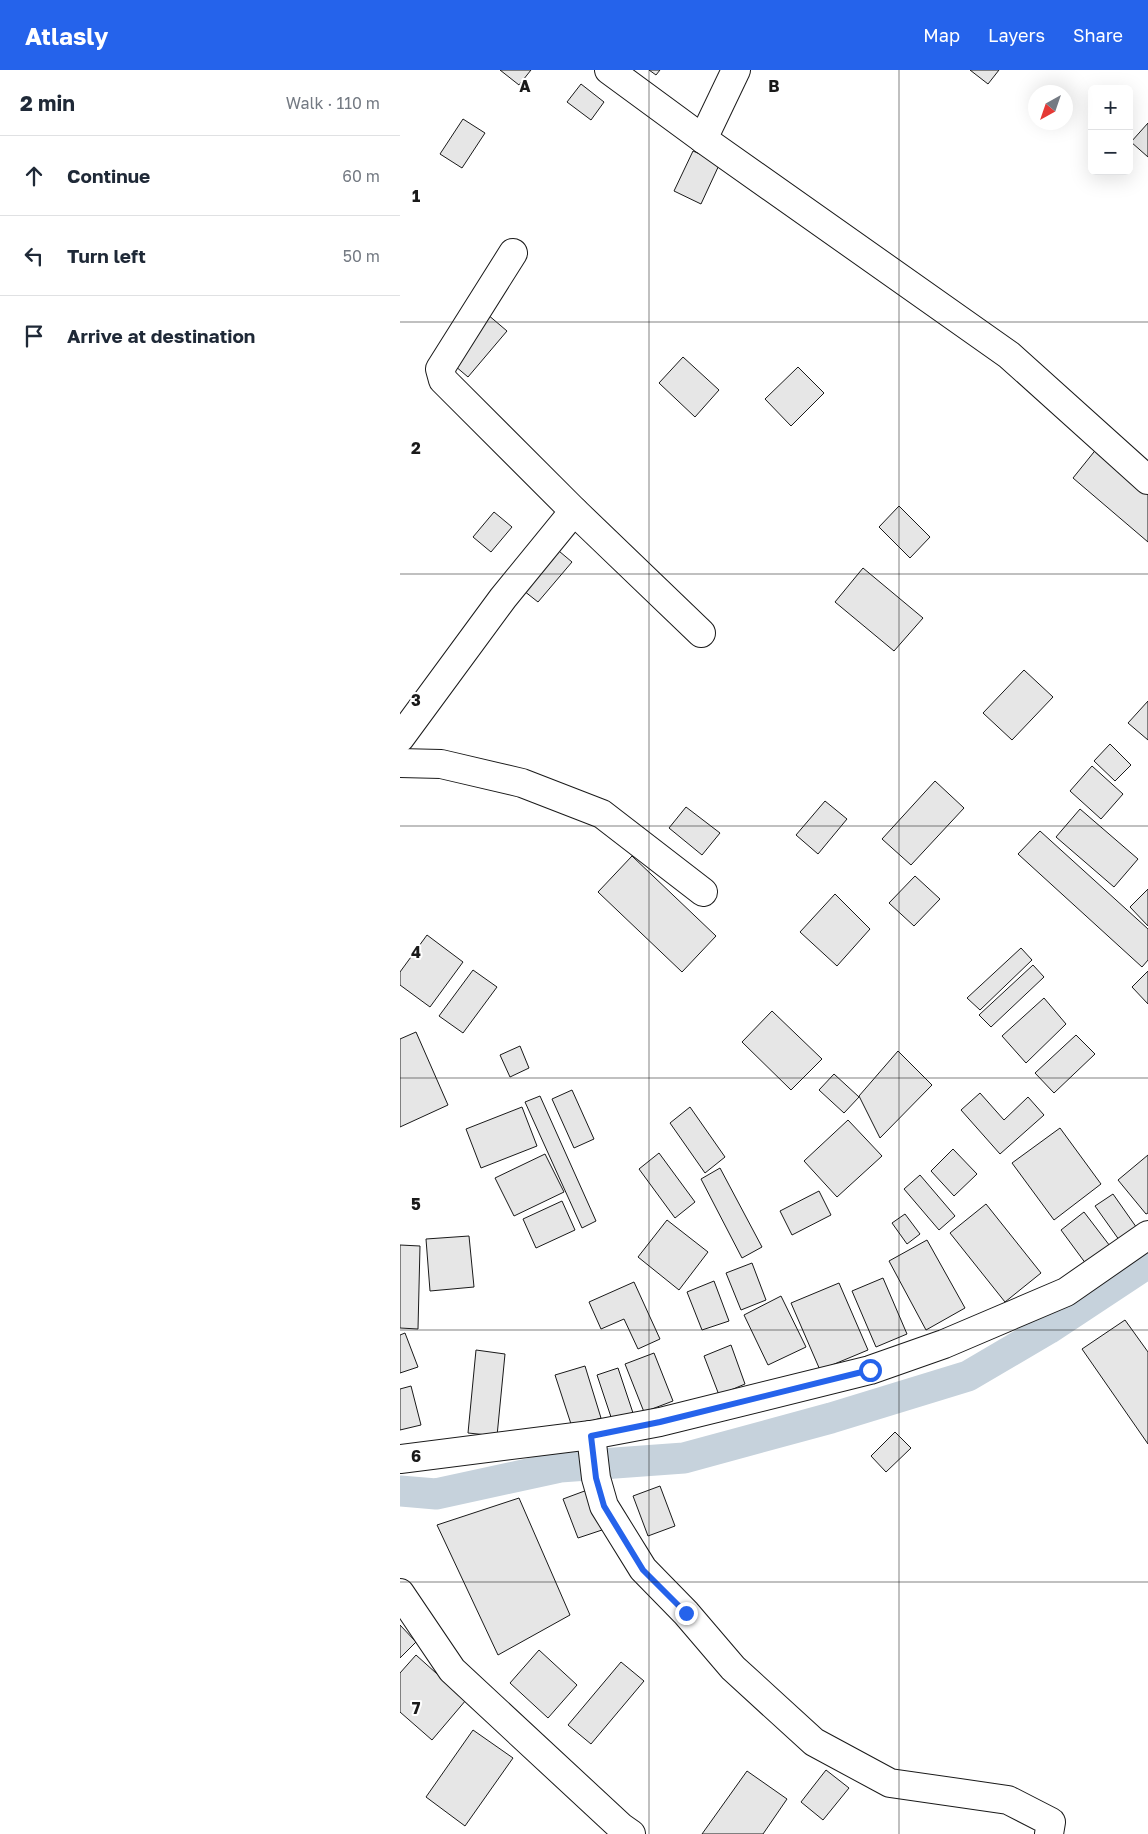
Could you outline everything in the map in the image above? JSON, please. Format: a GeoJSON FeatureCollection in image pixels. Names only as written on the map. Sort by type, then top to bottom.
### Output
{"type":"FeatureCollection","features":[{"type":"Feature","properties":{"kind":"street"},"geometry":{"type":"LineString","coordinates":[[610,70],[703,139],[1009,354],[1148,480]]}},
{"type":"Feature","properties":{"kind":"street"},"geometry":{"type":"LineString","coordinates":[[703,139],[736,70]]}},
{"type":"Feature","properties":{"kind":"street"},"geometry":{"type":"LineString","coordinates":[[512,253],[440,369],[443,380],[574,511],[701,633]]}},
{"type":"Feature","properties":{"kind":"street"},"geometry":{"type":"LineString","coordinates":[[400,738],[503,598],[574,511]]}},
{"type":"Feature","properties":{"kind":"street"},"geometry":{"type":"LineString","coordinates":[[400,763],[441,764],[522,783],[602,814],[703,892]]}},
{"type":"Feature","properties":{"kind":"street"},"geometry":{"type":"LineString","coordinates":[[400,1459],[592,1441],[660,1422],[870,1370],[944,1344],[1066,1292],[1148,1235]]}},
{"type":"Feature","properties":{"kind":"street"},"geometry":{"type":"LineString","coordinates":[[592,1441],[596,1478],[604,1506],[643,1570],[686,1613],[733,1668],[814,1742],[890,1783],[1008,1800],[1051,1822],[1048,1834]]}},
{"type":"Feature","properties":{"kind":"street"},"geometry":{"type":"LineString","coordinates":[[400,1593],[452,1670],[621,1827],[631,1834]]}},
{"type":"Feature","properties":{"kind":"building"},"geometry":{"type":"Polygon","coordinates":[[[500,70],[531,70],[519,85],[500,70]]]}},
{"type":"Feature","properties":{"kind":"building"},"geometry":{"type":"Polygon","coordinates":[[[649,70],[660,70],[656,75],[649,70]]]}},
{"type":"Feature","properties":{"kind":"building"},"geometry":{"type":"Polygon","coordinates":[[[970,70],[999,70],[988,84],[970,70]]]}},
{"type":"Feature","properties":{"kind":"building"},"geometry":{"type":"Polygon","coordinates":[[[581,84],[604,102],[591,120],[567,102],[581,84]]]}},
{"type":"Feature","properties":{"kind":"building"},"geometry":{"type":"Polygon","coordinates":[[[463,119],[485,133],[462,168],[440,154],[463,119]]]}},
{"type":"Feature","properties":{"kind":"building"},"geometry":{"type":"Polygon","coordinates":[[[1148,123],[1148,157],[1133,144],[1133,140],[1148,123]]]}},
{"type":"Feature","properties":{"kind":"building"},"geometry":{"type":"Polygon","coordinates":[[[693,151],[720,163],[701,204],[674,191],[693,151]]]}},
{"type":"Feature","properties":{"kind":"building"},"geometry":{"type":"Polygon","coordinates":[[[487,314],[507,331],[468,377],[448,360],[487,314]]]}},
{"type":"Feature","properties":{"kind":"building"},"geometry":{"type":"Polygon","coordinates":[[[683,357],[719,390],[695,417],[659,383],[683,357]]]}},
{"type":"Feature","properties":{"kind":"building"},"geometry":{"type":"Polygon","coordinates":[[[798,367],[824,393],[791,426],[765,399],[798,367]]]}},
{"type":"Feature","properties":{"kind":"building"},"geometry":{"type":"Polygon","coordinates":[[[1102,442],[1148,485],[1148,542],[1073,478],[1102,442]]]}},
{"type":"Feature","properties":{"kind":"building"},"geometry":{"type":"Polygon","coordinates":[[[899,506],[930,537],[910,558],[879,527],[899,506]]]}},
{"type":"Feature","properties":{"kind":"building"},"geometry":{"type":"Polygon","coordinates":[[[494,512],[512,527],[491,552],[473,537],[494,512]]]}},
{"type":"Feature","properties":{"kind":"building"},"geometry":{"type":"Polygon","coordinates":[[[553,546],[572,562],[538,602],[519,587],[553,546]]]}},
{"type":"Feature","properties":{"kind":"building"},"geometry":{"type":"Polygon","coordinates":[[[863,568],[923,618],[894,651],[835,602],[863,568]]]}},
{"type":"Feature","properties":{"kind":"building"},"geometry":{"type":"Polygon","coordinates":[[[1024,670],[1053,697],[1012,740],[983,713],[1024,670]]]}},
{"type":"Feature","properties":{"kind":"building"},"geometry":{"type":"Polygon","coordinates":[[[1148,701],[1148,740],[1128,723],[1148,701]]]}},
{"type":"Feature","properties":{"kind":"building"},"geometry":{"type":"Polygon","coordinates":[[[1110,744],[1131,765],[1115,781],[1094,761],[1110,744]]]}},
{"type":"Feature","properties":{"kind":"building"},"geometry":{"type":"Polygon","coordinates":[[[1092,766],[1123,794],[1101,819],[1070,791],[1092,766]]]}},
{"type":"Feature","properties":{"kind":"building"},"geometry":{"type":"Polygon","coordinates":[[[935,781],[964,808],[911,865],[882,839],[935,781]]]}},
{"type":"Feature","properties":{"kind":"building"},"geometry":{"type":"Polygon","coordinates":[[[825,801],[847,819],[818,854],[796,835],[825,801]]]}},
{"type":"Feature","properties":{"kind":"building"},"geometry":{"type":"Polygon","coordinates":[[[686,807],[720,833],[702,855],[669,828],[686,807]]]}},
{"type":"Feature","properties":{"kind":"building"},"geometry":{"type":"Polygon","coordinates":[[[1080,809],[1138,859],[1114,887],[1056,837],[1080,809]]]}},
{"type":"Feature","properties":{"kind":"building"},"geometry":{"type":"Polygon","coordinates":[[[1040,831],[1148,929],[1148,960],[1142,967],[1018,854],[1040,831]]]}},
{"type":"Feature","properties":{"kind":"building"},"geometry":{"type":"Polygon","coordinates":[[[632,856],[716,936],[682,972],[598,892],[632,856]]]}},
{"type":"Feature","properties":{"kind":"building"},"geometry":{"type":"Polygon","coordinates":[[[915,876],[940,899],[914,926],[889,903],[915,876]]]}},
{"type":"Feature","properties":{"kind":"building"},"geometry":{"type":"Polygon","coordinates":[[[1148,889],[1148,926],[1130,907],[1148,889]]]}},
{"type":"Feature","properties":{"kind":"building"},"geometry":{"type":"Polygon","coordinates":[[[835,894],[870,929],[837,966],[800,932],[835,894]]]}},
{"type":"Feature","properties":{"kind":"building"},"geometry":{"type":"Polygon","coordinates":[[[427,935],[463,962],[430,1007],[400,985],[400,972],[427,935]]]}},
{"type":"Feature","properties":{"kind":"building"},"geometry":{"type":"Polygon","coordinates":[[[1021,948],[1032,960],[980,1010],[967,998],[1021,948]]]}},
{"type":"Feature","properties":{"kind":"building"},"geometry":{"type":"Polygon","coordinates":[[[1033,965],[1044,977],[991,1027],[979,1015],[1033,965]]]}},
{"type":"Feature","properties":{"kind":"building"},"geometry":{"type":"Polygon","coordinates":[[[473,970],[497,987],[463,1033],[439,1016],[473,970]]]}},
{"type":"Feature","properties":{"kind":"building"},"geometry":{"type":"Polygon","coordinates":[[[1148,971],[1148,1004],[1132,987],[1148,971]]]}},
{"type":"Feature","properties":{"kind":"building"},"geometry":{"type":"Polygon","coordinates":[[[1044,998],[1066,1024],[1026,1063],[1002,1036],[1044,998]]]}},
{"type":"Feature","properties":{"kind":"building"},"geometry":{"type":"Polygon","coordinates":[[[772,1011],[822,1059],[791,1090],[742,1042],[772,1011]]]}},
{"type":"Feature","properties":{"kind":"building"},"geometry":{"type":"Polygon","coordinates":[[[416,1032],[448,1105],[400,1127],[400,1039],[416,1032]]]}},
{"type":"Feature","properties":{"kind":"building"},"geometry":{"type":"Polygon","coordinates":[[[1076,1035],[1095,1054],[1054,1093],[1035,1073],[1076,1035]]]}},
{"type":"Feature","properties":{"kind":"building"},"geometry":{"type":"Polygon","coordinates":[[[520,1046],[529,1068],[510,1077],[500,1055],[520,1046]]]}},
{"type":"Feature","properties":{"kind":"building"},"geometry":{"type":"Polygon","coordinates":[[[898,1051],[932,1085],[880,1138],[859,1096],[898,1051]]]}},
{"type":"Feature","properties":{"kind":"building"},"geometry":{"type":"Polygon","coordinates":[[[834,1074],[859,1097],[844,1113],[819,1090],[834,1074]]]}},
{"type":"Feature","properties":{"kind":"building"},"geometry":{"type":"Polygon","coordinates":[[[572,1090],[594,1139],[574,1148],[552,1099],[572,1090]]]}},
{"type":"Feature","properties":{"kind":"building"},"geometry":{"type":"Polygon","coordinates":[[[980,1093],[1004,1120],[1028,1097],[1044,1115],[1000,1154],[961,1110],[980,1093]]]}},
{"type":"Feature","properties":{"kind":"building"},"geometry":{"type":"Polygon","coordinates":[[[540,1096],[596,1221],[582,1228],[525,1102],[540,1096]]]}},
{"type":"Feature","properties":{"kind":"building"},"geometry":{"type":"Polygon","coordinates":[[[522,1107],[537,1146],[481,1168],[466,1129],[522,1107]]]}},
{"type":"Feature","properties":{"kind":"building"},"geometry":{"type":"Polygon","coordinates":[[[690,1107],[725,1157],[705,1173],[670,1123],[690,1107]]]}},
{"type":"Feature","properties":{"kind":"building"},"geometry":{"type":"Polygon","coordinates":[[[848,1120],[882,1156],[837,1197],[804,1161],[848,1120]]]}},
{"type":"Feature","properties":{"kind":"building"},"geometry":{"type":"Polygon","coordinates":[[[1060,1128],[1101,1184],[1054,1220],[1012,1163],[1060,1128]]]}},
{"type":"Feature","properties":{"kind":"building"},"geometry":{"type":"Polygon","coordinates":[[[953,1149],[977,1174],[954,1196],[931,1171],[953,1149]]]}},
{"type":"Feature","properties":{"kind":"building"},"geometry":{"type":"Polygon","coordinates":[[[659,1153],[695,1202],[675,1218],[639,1169],[659,1153]]]}},
{"type":"Feature","properties":{"kind":"building"},"geometry":{"type":"Polygon","coordinates":[[[545,1154],[564,1192],[514,1216],[495,1178],[545,1154]]]}},
{"type":"Feature","properties":{"kind":"building"},"geometry":{"type":"Polygon","coordinates":[[[1148,1155],[1148,1213],[1146,1214],[1118,1180],[1148,1155]]]}},
{"type":"Feature","properties":{"kind":"building"},"geometry":{"type":"Polygon","coordinates":[[[720,1168],[762,1247],[742,1258],[701,1179],[720,1168]]]}},
{"type":"Feature","properties":{"kind":"building"},"geometry":{"type":"Polygon","coordinates":[[[920,1175],[955,1216],[939,1230],[904,1189],[920,1175]]]}},
{"type":"Feature","properties":{"kind":"building"},"geometry":{"type":"Polygon","coordinates":[[[819,1191],[831,1215],[792,1235],[780,1211],[819,1191]]]}},
{"type":"Feature","properties":{"kind":"building"},"geometry":{"type":"Polygon","coordinates":[[[1113,1194],[1139,1231],[1122,1244],[1095,1206],[1113,1194]]]}},
{"type":"Feature","properties":{"kind":"building"},"geometry":{"type":"Polygon","coordinates":[[[562,1201],[575,1230],[536,1248],[523,1219],[562,1201]]]}},
{"type":"Feature","properties":{"kind":"building"},"geometry":{"type":"Polygon","coordinates":[[[986,1204],[1041,1273],[1005,1302],[950,1233],[986,1204]]]}},
{"type":"Feature","properties":{"kind":"building"},"geometry":{"type":"Polygon","coordinates":[[[1084,1212],[1113,1250],[1089,1268],[1061,1230],[1084,1212]]]}},
{"type":"Feature","properties":{"kind":"building"},"geometry":{"type":"Polygon","coordinates":[[[905,1214],[920,1234],[907,1244],[892,1223],[905,1214]]]}},
{"type":"Feature","properties":{"kind":"building"},"geometry":{"type":"Polygon","coordinates":[[[667,1220],[708,1252],[679,1290],[638,1257],[667,1220]]]}},
{"type":"Feature","properties":{"kind":"building"},"geometry":{"type":"Polygon","coordinates":[[[469,1236],[474,1287],[430,1291],[426,1239],[469,1236]]]}},
{"type":"Feature","properties":{"kind":"building"},"geometry":{"type":"Polygon","coordinates":[[[927,1240],[965,1308],[926,1330],[889,1261],[927,1240]]]}},
{"type":"Feature","properties":{"kind":"building"},"geometry":{"type":"Polygon","coordinates":[[[400,1245],[420,1246],[418,1329],[400,1328],[400,1245]]]}},
{"type":"Feature","properties":{"kind":"building"},"geometry":{"type":"Polygon","coordinates":[[[752,1263],[766,1300],[741,1310],[726,1273],[752,1263]]]}},
{"type":"Feature","properties":{"kind":"building"},"geometry":{"type":"Polygon","coordinates":[[[883,1278],[907,1334],[876,1347],[852,1291],[883,1278]]]}},
{"type":"Feature","properties":{"kind":"building"},"geometry":{"type":"Polygon","coordinates":[[[714,1281],[729,1321],[702,1330],[687,1292],[714,1281]]]}},
{"type":"Feature","properties":{"kind":"building"},"geometry":{"type":"Polygon","coordinates":[[[634,1282],[660,1339],[638,1349],[624,1319],[601,1329],[589,1302],[634,1282]]]}},
{"type":"Feature","properties":{"kind":"building"},"geometry":{"type":"Polygon","coordinates":[[[839,1283],[868,1350],[820,1370],[791,1303],[839,1283]]]}},
{"type":"Feature","properties":{"kind":"building"},"geometry":{"type":"Polygon","coordinates":[[[781,1296],[806,1347],[768,1365],[744,1315],[781,1296]]]}},
{"type":"Feature","properties":{"kind":"building"},"geometry":{"type":"Polygon","coordinates":[[[1125,1320],[1148,1352],[1148,1444],[1082,1349],[1125,1320]]]}},
{"type":"Feature","properties":{"kind":"building"},"geometry":{"type":"Polygon","coordinates":[[[405,1333],[418,1367],[400,1373],[400,1335],[405,1333]]]}},
{"type":"Feature","properties":{"kind":"building"},"geometry":{"type":"Polygon","coordinates":[[[731,1345],[745,1384],[719,1395],[704,1356],[731,1345]]]}},
{"type":"Feature","properties":{"kind":"building"},"geometry":{"type":"Polygon","coordinates":[[[476,1350],[505,1354],[497,1436],[468,1433],[476,1350]]]}},
{"type":"Feature","properties":{"kind":"building"},"geometry":{"type":"Polygon","coordinates":[[[654,1353],[673,1401],[644,1412],[625,1364],[654,1353]]]}},
{"type":"Feature","properties":{"kind":"building"},"geometry":{"type":"Polygon","coordinates":[[[585,1366],[601,1418],[572,1427],[555,1375],[585,1366]]]}},
{"type":"Feature","properties":{"kind":"building"},"geometry":{"type":"Polygon","coordinates":[[[618,1368],[636,1422],[615,1429],[597,1375],[618,1368]]]}},
{"type":"Feature","properties":{"kind":"building"},"geometry":{"type":"Polygon","coordinates":[[[411,1386],[421,1425],[400,1430],[400,1389],[411,1386]]]}},
{"type":"Feature","properties":{"kind":"building"},"geometry":{"type":"Polygon","coordinates":[[[895,1432],[911,1448],[886,1472],[871,1456],[895,1432]]]}},
{"type":"Feature","properties":{"kind":"building"},"geometry":{"type":"Polygon","coordinates":[[[660,1486],[675,1526],[648,1536],[633,1496],[660,1486]]]}},
{"type":"Feature","properties":{"kind":"building"},"geometry":{"type":"Polygon","coordinates":[[[590,1489],[605,1529],[578,1538],[563,1499],[590,1489]]]}},
{"type":"Feature","properties":{"kind":"building"},"geometry":{"type":"Polygon","coordinates":[[[519,1498],[570,1615],[498,1655],[437,1525],[519,1498]]]}},
{"type":"Feature","properties":{"kind":"building"},"geometry":{"type":"Polygon","coordinates":[[[400,1625],[416,1642],[400,1658],[400,1625]]]}},
{"type":"Feature","properties":{"kind":"building"},"geometry":{"type":"Polygon","coordinates":[[[539,1650],[577,1685],[548,1718],[510,1683],[539,1650]]]}},
{"type":"Feature","properties":{"kind":"building"},"geometry":{"type":"Polygon","coordinates":[[[416,1655],[466,1700],[432,1740],[400,1712],[400,1673],[416,1655]]]}},
{"type":"Feature","properties":{"kind":"building"},"geometry":{"type":"Polygon","coordinates":[[[621,1662],[644,1681],[591,1744],[568,1725],[621,1662]]]}},
{"type":"Feature","properties":{"kind":"building"},"geometry":{"type":"Polygon","coordinates":[[[473,1730],[513,1758],[465,1826],[426,1797],[473,1730]]]}},
{"type":"Feature","properties":{"kind":"building"},"geometry":{"type":"Polygon","coordinates":[[[826,1770],[849,1788],[823,1820],[801,1802],[826,1770]]]}},
{"type":"Feature","properties":{"kind":"building"},"geometry":{"type":"Polygon","coordinates":[[[747,1771],[787,1799],[763,1834],[702,1834],[747,1771]]]}},
{"type":"Feature","properties":{"kind":"waterway"},"geometry":{"type":"LineString","coordinates":[[400,1491],[436,1494],[560,1467],[684,1458],[831,1418],[968,1376],[1048,1329],[1148,1263]]}},
{"type":"Feature","properties":{"kind":"route"},"geometry":{"type":"LineString","coordinates":[[686,1613],[643,1570],[604,1506],[596,1478],[591,1436],[660,1422],[870,1370]]}}]}
